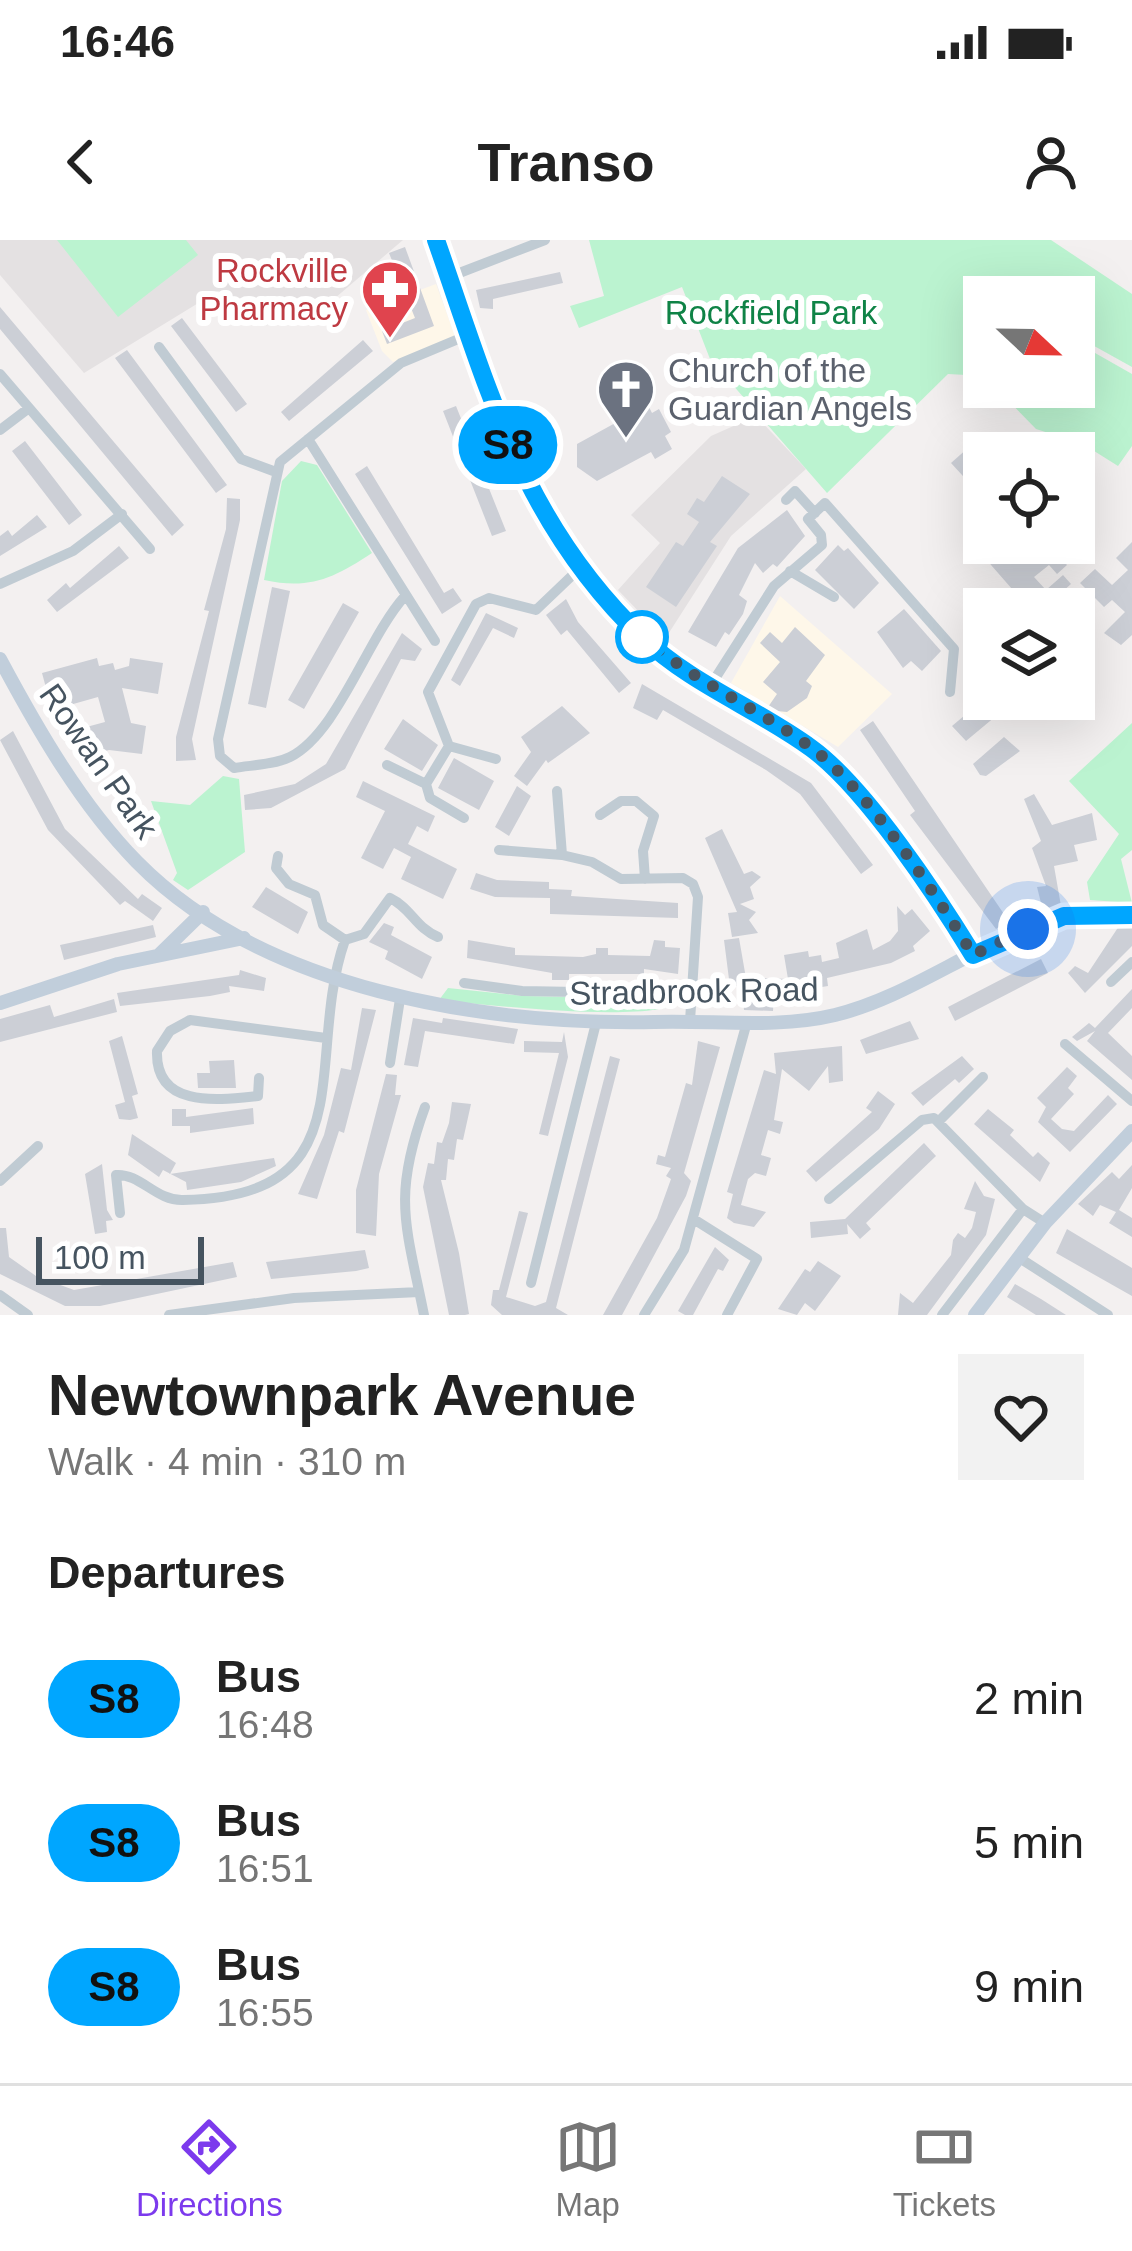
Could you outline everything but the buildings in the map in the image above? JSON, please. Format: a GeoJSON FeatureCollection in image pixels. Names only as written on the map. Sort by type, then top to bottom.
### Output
{"type":"FeatureCollection","features":[{"type":"Feature","properties":{"kind":"main road"},"geometry":{"type":"LineString","coordinates":[[436,240],[518,470],[545,521],[580,568],[644,638],[710,688],[809,746],[838,771],[973,955]]}},
{"type":"Feature","properties":{"kind":"main road","name":"Rowan Park"},"geometry":{"type":"LineString","coordinates":[[0,659],[6,684],[113,836],[141,866],[203,913]]}},
{"type":"Feature","properties":{"kind":"main road"},"geometry":{"type":"LineString","coordinates":[[159,955],[203,913]]}},
{"type":"Feature","properties":{"kind":"main road","name":"Stradbrook Road"},"geometry":{"type":"LineString","coordinates":[[203,913],[335,979],[400,999],[596,1023],[791,1022],[859,1008],[1064,916],[1132,915]]}},
{"type":"Feature","properties":{"kind":"main road"},"geometry":{"type":"LineString","coordinates":[[0,1004],[159,955],[249,938]]}},
{"type":"Feature","properties":{"kind":"main road"},"geometry":{"type":"LineString","coordinates":[[975,1315],[1045,1223],[1132,1131]]}},
{"type":"Feature","properties":{"kind":"street"},"geometry":{"type":"LineString","coordinates":[[449,277],[545,240]]}},
{"type":"Feature","properties":{"kind":"street"},"geometry":{"type":"LineString","coordinates":[[405,596],[384,619],[310,745],[286,760],[234,768],[220,756],[218,739],[276,472],[308,439],[401,363],[468,335]]}},
{"type":"Feature","properties":{"kind":"street"},"geometry":{"type":"LineString","coordinates":[[159,347],[241,459],[276,472]]}},
{"type":"Feature","properties":{"kind":"street"},"geometry":{"type":"LineString","coordinates":[[0,374],[150,549]]}},
{"type":"Feature","properties":{"kind":"street"},"geometry":{"type":"LineString","coordinates":[[0,430],[29,409]]}},
{"type":"Feature","properties":{"kind":"street"},"geometry":{"type":"LineString","coordinates":[[308,439],[435,641]]}},
{"type":"Feature","properties":{"kind":"street"},"geometry":{"type":"LineString","coordinates":[[786,500],[795,491],[814,513]]}},
{"type":"Feature","properties":{"kind":"street"},"geometry":{"type":"LineString","coordinates":[[710,688],[774,586],[823,543],[808,519],[825,503],[954,649],[950,692]]}},
{"type":"Feature","properties":{"kind":"street"},"geometry":{"type":"LineString","coordinates":[[0,584],[74,551],[122,514]]}},
{"type":"Feature","properties":{"kind":"street"},"geometry":{"type":"LineString","coordinates":[[449,746],[428,692],[476,604],[489,598],[536,610],[580,568]]}},
{"type":"Feature","properties":{"kind":"street"},"geometry":{"type":"LineString","coordinates":[[790,571],[834,597]]}},
{"type":"Feature","properties":{"kind":"street"},"geometry":{"type":"LineString","coordinates":[[449,746],[496,759]]}},
{"type":"Feature","properties":{"kind":"street"},"geometry":{"type":"LineString","coordinates":[[449,746],[426,784],[430,798],[464,818]]}},
{"type":"Feature","properties":{"kind":"street"},"geometry":{"type":"LineString","coordinates":[[387,766],[426,784]]}},
{"type":"Feature","properties":{"kind":"street"},"geometry":{"type":"LineString","coordinates":[[557,791],[562,855]]}},
{"type":"Feature","properties":{"kind":"street"},"geometry":{"type":"LineString","coordinates":[[600,815],[621,801],[636,801],[654,816],[655,828],[643,850],[645,879]]}},
{"type":"Feature","properties":{"kind":"street"},"geometry":{"type":"LineString","coordinates":[[499,850],[592,862],[621,880],[682,878],[693,884],[698,897],[690,1021]]}},
{"type":"Feature","properties":{"kind":"street"},"geometry":{"type":"LineString","coordinates":[[278,856],[276,868],[289,884],[315,895],[323,925],[345,940]]}},
{"type":"Feature","properties":{"kind":"street"},"geometry":{"type":"LineString","coordinates":[[345,940],[364,934],[390,898],[406,905],[422,931],[438,938]]}},
{"type":"Feature","properties":{"kind":"street"},"geometry":{"type":"LineString","coordinates":[[120,1213],[116,1175],[126,1174],[159,1198],[178,1201],[257,1191],[283,1178],[322,1104],[326,1038],[345,940]]}},
{"type":"Feature","properties":{"kind":"street"},"geometry":{"type":"LineString","coordinates":[[1111,982],[1132,962]]}},
{"type":"Feature","properties":{"kind":"street"},"geometry":{"type":"LineString","coordinates":[[464,983],[522,992],[690,994]]}},
{"type":"Feature","properties":{"kind":"street"},"geometry":{"type":"LineString","coordinates":[[390,1063],[400,999]]}},
{"type":"Feature","properties":{"kind":"street"},"geometry":{"type":"LineString","coordinates":[[259,1078],[258,1096],[193,1100],[172,1089],[160,1074],[157,1051],[170,1030],[190,1020],[326,1038]]}},
{"type":"Feature","properties":{"kind":"street"},"geometry":{"type":"LineString","coordinates":[[644,1315],[684,1250],[748,1022]]}},
{"type":"Feature","properties":{"kind":"street"},"geometry":{"type":"LineString","coordinates":[[532,1283],[596,1023]]}},
{"type":"Feature","properties":{"kind":"street"},"geometry":{"type":"LineString","coordinates":[[1065,1044],[1132,1101]]}},
{"type":"Feature","properties":{"kind":"street"},"geometry":{"type":"LineString","coordinates":[[829,1199],[922,1120],[940,1120],[983,1077]]}},
{"type":"Feature","properties":{"kind":"street"},"geometry":{"type":"LineString","coordinates":[[424,1315],[406,1236],[402,1180],[425,1107]]}},
{"type":"Feature","properties":{"kind":"street"},"geometry":{"type":"LineString","coordinates":[[940,1120],[1023,1209],[1045,1223]]}},
{"type":"Feature","properties":{"kind":"street"},"geometry":{"type":"LineString","coordinates":[[0,1180],[38,1147]]}},
{"type":"Feature","properties":{"kind":"street"},"geometry":{"type":"LineString","coordinates":[[942,1315],[1023,1209]]}},
{"type":"Feature","properties":{"kind":"street"},"geometry":{"type":"LineString","coordinates":[[694,1220],[757,1259],[727,1315]]}},
{"type":"Feature","properties":{"kind":"street"},"geometry":{"type":"LineString","coordinates":[[1018,1258],[1108,1315]]}},
{"type":"Feature","properties":{"kind":"street"},"geometry":{"type":"LineString","coordinates":[[978,1268],[999,1282]]}},
{"type":"Feature","properties":{"kind":"street"},"geometry":{"type":"LineString","coordinates":[[169,1315],[256,1302],[419,1292]]}},
{"type":"Feature","properties":{"kind":"street"},"geometry":{"type":"LineString","coordinates":[[0,1295],[28,1315]]}},
{"type":"Feature","properties":{"kind":"shaded area"},"geometry":{"type":"Polygon","coordinates":[[[0,240],[403,240],[314,316],[263,326],[251,322],[238,300],[218,291],[84,373],[0,275],[0,240]]]}},
{"type":"Feature","properties":{"kind":"shaded area"},"geometry":{"type":"Polygon","coordinates":[[[436,284],[455,336],[393,362],[382,351],[366,310],[436,284]]]}},
{"type":"Feature","properties":{"kind":"shaded area"},"geometry":{"type":"Polygon","coordinates":[[[756,416],[806,469],[731,536],[665,639],[618,590],[660,543],[631,515],[711,436],[756,416]]]}},
{"type":"Feature","properties":{"kind":"shaded area"},"geometry":{"type":"Polygon","coordinates":[[[780,596],[892,694],[838,747],[731,683],[780,596]]]}},
{"type":"Feature","properties":{"kind":"green space"},"geometry":{"type":"Polygon","coordinates":[[[57,240],[186,240],[198,255],[118,317],[57,240]]]}},
{"type":"Feature","properties":{"kind":"green space","name":"Rockfield Park"},"geometry":{"type":"Polygon","coordinates":[[[589,240],[1051,240],[1132,294],[1132,367],[1095,346],[1095,276],[963,276],[963,375],[948,374],[827,493],[710,359],[682,287],[579,328],[570,306],[604,296],[589,240]]]}},
{"type":"Feature","properties":{"kind":"green space","name":"Rockfield Park"},"geometry":{"type":"Polygon","coordinates":[[[1095,353],[1132,374],[1132,446],[1118,466],[1095,452],[1095,432],[1036,429],[1016,408],[1095,408],[1095,353]]]}},
{"type":"Feature","properties":{"kind":"green space"},"geometry":{"type":"Polygon","coordinates":[[[301,461],[317,465],[372,553],[321,580],[295,584],[264,580],[282,481],[301,461]]]}},
{"type":"Feature","properties":{"kind":"green space"},"geometry":{"type":"Polygon","coordinates":[[[1132,723],[1132,850],[1121,859],[1132,903],[1090,900],[1087,882],[1119,834],[1069,781],[1132,723]]]}},
{"type":"Feature","properties":{"kind":"green space"},"geometry":{"type":"Polygon","coordinates":[[[223,776],[239,779],[245,852],[188,890],[173,880],[177,873],[151,801],[190,805],[223,776]]]}},
{"type":"Feature","properties":{"kind":"green space"},"geometry":{"type":"Polygon","coordinates":[[[448,988],[524,996],[684,999],[642,1011],[569,1011],[439,1000],[448,988]]]}},
{"type":"Feature","properties":{"kind":"bus line","name":"S8"},"geometry":{"type":"LineString","coordinates":[[436,240],[518,470],[562,544],[644,638],[680,669],[809,746],[838,771],[973,955],[1064,916],[1087,912],[1132,915]]}},
{"type":"Feature","properties":{"kind":"place","name":"Rockville Pharmacy"},"geometry":{"type":"Point","coordinates":[390,340]}},
{"type":"Feature","properties":{"kind":"place","name":"Church of the Guardian Angels"},"geometry":{"type":"Point","coordinates":[626,440]}},
{"type":"Feature","properties":{"kind":"route"},"geometry":{"type":"LineString","coordinates":[[642,637],[680,669],[809,746],[838,771],[973,955],[1028,929]]}}]}
